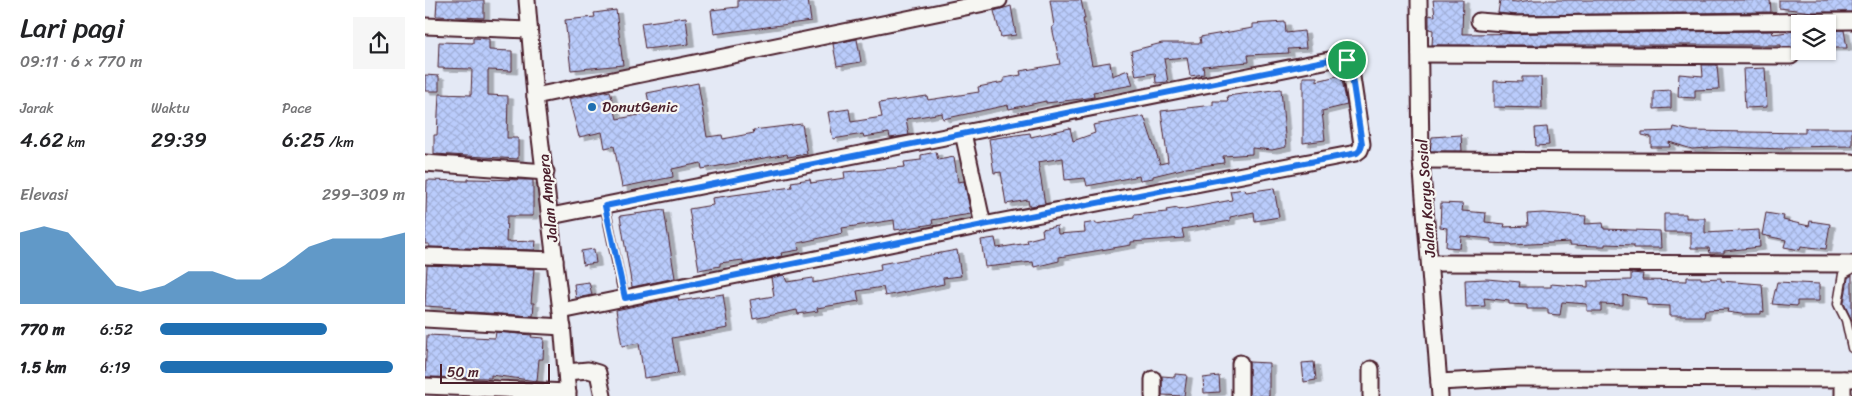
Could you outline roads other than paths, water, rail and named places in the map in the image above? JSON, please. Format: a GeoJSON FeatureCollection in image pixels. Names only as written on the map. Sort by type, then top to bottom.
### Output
{"type":"FeatureCollection","features":[{"type":"Feature","properties":{"kind":"street","name":"Jalan Ampera"},"geometry":{"type":"LineString","coordinates":[[527,0],[535,96],[570,372],[568,394]]}},
{"type":"Feature","properties":{"kind":"street"},"geometry":{"type":"LineString","coordinates":[[535,96],[999,0]]}},
{"type":"Feature","properties":{"kind":"street","name":"Jalan Karya Sosial"},"geometry":{"type":"LineString","coordinates":[[1419,0],[1421,160],[1440,389]]}},
{"type":"Feature","properties":{"kind":"street"},"geometry":{"type":"LineString","coordinates":[[1479,21],[1535,24],[1852,21]]}},
{"type":"Feature","properties":{"kind":"street"},"geometry":{"type":"LineString","coordinates":[[425,26],[529,30]]}},
{"type":"Feature","properties":{"kind":"street"},"geometry":{"type":"LineString","coordinates":[[1420,54],[1791,56]]}},
{"type":"Feature","properties":{"kind":"street"},"geometry":{"type":"LineString","coordinates":[[551,216],[1339,58],[1347,60],[1350,64],[1362,144],[1357,153],[983,225],[561,311]]}},
{"type":"Feature","properties":{"kind":"street"},"geometry":{"type":"LineString","coordinates":[[963,134],[983,225]]}},
{"type":"Feature","properties":{"kind":"street"},"geometry":{"type":"LineString","coordinates":[[1421,160],[1852,162]]}},
{"type":"Feature","properties":{"kind":"street"},"geometry":{"type":"LineString","coordinates":[[425,163],[546,172]]}},
{"type":"Feature","properties":{"kind":"street"},"geometry":{"type":"LineString","coordinates":[[425,256],[555,260]]}},
{"type":"Feature","properties":{"kind":"street"},"geometry":{"type":"LineString","coordinates":[[1431,263],[1852,264]]}},
{"type":"Feature","properties":{"kind":"street"},"geometry":{"type":"LineString","coordinates":[[425,319],[563,327]]}},
{"type":"Feature","properties":{"kind":"street"},"geometry":{"type":"LineString","coordinates":[[1240,363],[1240,396]]}},
{"type":"Feature","properties":{"kind":"street"},"geometry":{"type":"LineString","coordinates":[[1371,369],[1371,396]]}},
{"type":"Feature","properties":{"kind":"street"},"geometry":{"type":"LineString","coordinates":[[570,372],[588,370],[598,373],[603,396]]}},
{"type":"Feature","properties":{"kind":"street"},"geometry":{"type":"LineString","coordinates":[[1440,389],[1515,378],[1847,379],[1843,396]]}},
{"type":"Feature","properties":{"kind":"street"},"geometry":{"type":"LineString","coordinates":[[1153,379],[1153,396]]}},
{"type":"Feature","properties":{"kind":"street"},"geometry":{"type":"LineString","coordinates":[[425,386],[568,394]]}},
{"type":"Feature","properties":{"kind":"lane"},"geometry":{"type":"LineString","coordinates":[[605,206],[625,298]]}},
{"type":"Feature","properties":{"kind":"lane"},"geometry":{"type":"LineString","coordinates":[[1852,269],[1843,274],[1838,304],[1846,320],[1852,348]]}},
{"type":"Feature","properties":{"kind":"place","name":"DonutGenic"},"geometry":{"type":"Point","coordinates":[592,107]}}]}
